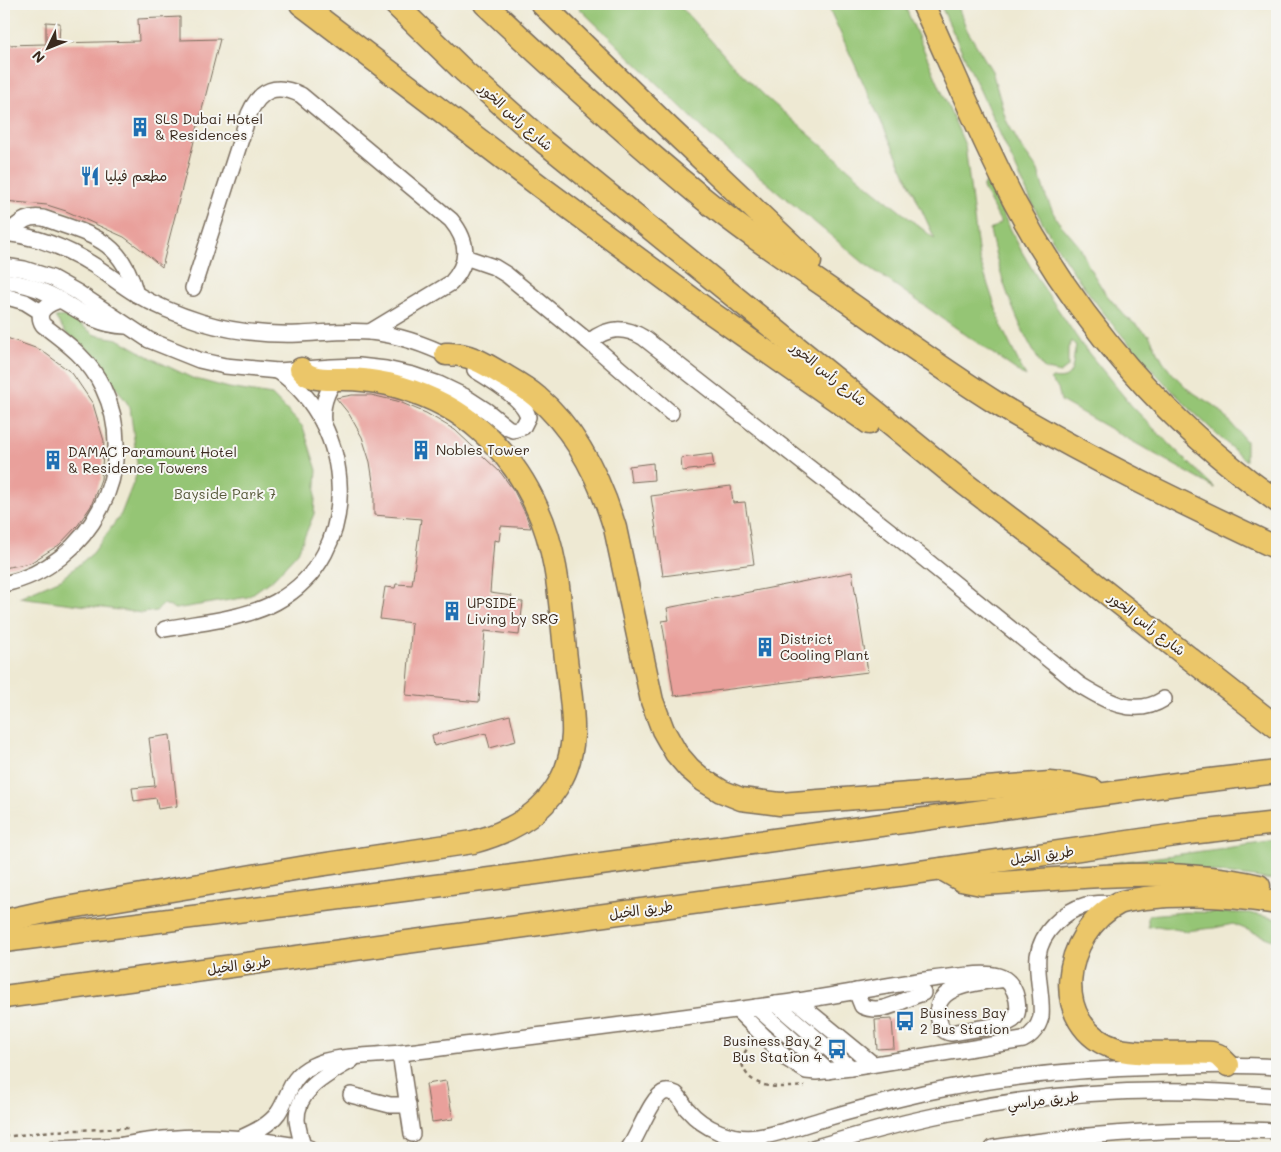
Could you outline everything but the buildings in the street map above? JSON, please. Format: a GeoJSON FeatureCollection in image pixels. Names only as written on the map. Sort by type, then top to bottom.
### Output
{"type":"FeatureCollection","features":[{"type":"Feature","properties":{"kind":"highway"},"geometry":{"type":"LineString","coordinates":[[301,4],[541,187],[710,312],[836,401],[965,484]]}},
{"type":"Feature","properties":{"kind":"highway","name":"شارع رأس الخور"},"geometry":{"type":"LineString","coordinates":[[395,4],[465,72],[544,142],[965,484],[1277,727]]}},
{"type":"Feature","properties":{"kind":"highway"},"geometry":{"type":"LineString","coordinates":[[485,4],[543,58],[700,196],[747,232],[947,371],[1057,438],[1148,486],[1277,548]]}},
{"type":"Feature","properties":{"kind":"highway"},"geometry":{"type":"LineString","coordinates":[[542,4],[863,312]]}},
{"type":"Feature","properties":{"kind":"highway"},"geometry":{"type":"LineString","coordinates":[[923,4],[1011,195],[1045,254],[1082,308],[1115,351],[1168,412],[1230,465],[1277,501]]}},
{"type":"Feature","properties":{"kind":"highway"},"geometry":{"type":"LineString","coordinates":[[446,354],[462,354],[478,360],[537,396],[564,426],[589,464],[606,498],[615,528],[656,714],[676,753],[703,780],[721,791],[741,799],[780,804],[1050,783],[1082,787],[1103,795]]}},
{"type":"Feature","properties":{"kind":"highway"},"geometry":{"type":"LineString","coordinates":[[4,920],[63,908],[306,867],[473,842],[499,834],[525,820],[548,800],[556,789],[568,764],[573,736],[573,721],[554,563],[542,520],[527,488],[503,454],[488,438],[473,424],[438,401],[386,384],[314,378],[301,369]]}},
{"type":"Feature","properties":{"kind":"highway"},"geometry":{"type":"LineString","coordinates":[[4,941],[536,873],[1277,772]]}},
{"type":"Feature","properties":{"kind":"highway","name":"طريق الخيل"},"geometry":{"type":"LineString","coordinates":[[4,997],[942,869],[1190,833],[1277,823]]}},
{"type":"Feature","properties":{"kind":"highway"},"geometry":{"type":"LineString","coordinates":[[942,869],[961,880],[982,884],[1149,875],[1218,879],[1277,890]]}},
{"type":"Feature","properties":{"kind":"highway"},"geometry":{"type":"LineString","coordinates":[[1228,1065],[1218,1055],[1212,1053],[1134,1052],[1117,1049],[1102,1041],[1088,1030],[1078,1018],[1072,1003],[1070,986],[1071,968],[1075,951],[1083,935],[1095,922],[1121,902],[1157,897],[1208,896],[1255,899],[1277,903]]}},
{"type":"Feature","properties":{"kind":"street"},"geometry":{"type":"LineString","coordinates":[[193,288],[254,102],[264,93],[276,88],[289,89],[301,95],[451,220],[460,231],[464,243],[465,257],[458,275],[451,282],[370,332]]}},
{"type":"Feature","properties":{"kind":"street"},"geometry":{"type":"LineString","coordinates":[[6,233],[20,222],[34,216],[51,220],[97,238],[122,260],[130,272],[136,294]]}},
{"type":"Feature","properties":{"kind":"street"},"geometry":{"type":"LineString","coordinates":[[4,266],[24,269],[52,278],[77,292],[125,326],[150,340],[199,360],[234,367],[278,371],[332,367],[366,367],[413,375],[439,384],[464,396],[513,430],[523,426],[528,417],[524,407],[487,377],[446,354],[409,340],[370,332],[274,334],[226,328],[180,315],[136,294],[71,252],[45,241],[6,233]]}},
{"type":"Feature","properties":{"kind":"street"},"geometry":{"type":"LineString","coordinates":[[465,257],[494,267],[507,275],[590,342],[671,413]]}},
{"type":"Feature","properties":{"kind":"street"},"geometry":{"type":"LineString","coordinates":[[4,281],[29,286],[61,300],[98,322],[125,326]]}},
{"type":"Feature","properties":{"kind":"street"},"geometry":{"type":"LineString","coordinates":[[4,296],[25,302],[41,312]]}},
{"type":"Feature","properties":{"kind":"street"},"geometry":{"type":"LineString","coordinates":[[4,584],[30,576],[46,568],[74,546],[86,533],[104,502],[111,484],[117,444],[115,425],[103,387],[93,370],[80,355],[40,321],[41,312],[50,304],[61,300]]}},
{"type":"Feature","properties":{"kind":"street"},"geometry":{"type":"LineString","coordinates":[[590,342],[597,335],[616,329],[626,330],[644,338],[887,529],[1080,685],[1128,708],[1147,708],[1164,699]]}},
{"type":"Feature","properties":{"kind":"street"},"geometry":{"type":"LineString","coordinates":[[165,629],[246,614],[276,602],[290,593],[314,570],[330,542],[339,510],[339,477],[333,452],[323,424],[309,399],[290,379],[278,371]]}},
{"type":"Feature","properties":{"kind":"street"},"geometry":{"type":"LineString","coordinates":[[323,424],[324,400],[336,379]]}},
{"type":"Feature","properties":{"kind":"street"},"geometry":{"type":"LineString","coordinates":[[737,1010],[787,1060],[806,1071],[816,1072],[852,1068],[1015,1042],[1030,1036],[1039,1024],[1041,1017],[1038,956],[1045,935],[1078,908],[1088,905],[1121,902]]}},
{"type":"Feature","properties":{"kind":"street"},"geometry":{"type":"LineString","coordinates":[[243,1137],[259,1130],[272,1120],[282,1106],[292,1082],[304,1070],[319,1063],[356,1057],[737,1010],[856,992],[901,983],[981,974],[994,975],[1005,979],[1014,990],[1018,1009],[1016,1017],[1010,1023],[947,1033],[942,1028],[932,1000],[923,993],[901,983]]}},
{"type":"Feature","properties":{"kind":"street"},"geometry":{"type":"LineString","coordinates":[[937,1014],[943,998],[956,987],[1005,979]]}},
{"type":"Feature","properties":{"kind":"street"},"geometry":{"type":"LineString","coordinates":[[856,992],[862,1006],[871,1009],[895,1006],[923,993]]}},
{"type":"Feature","properties":{"kind":"street"},"geometry":{"type":"LineString","coordinates":[[796,1001],[873,1064]]}},
{"type":"Feature","properties":{"kind":"street"},"geometry":{"type":"LineString","coordinates":[[776,1004],[852,1068]]}},
{"type":"Feature","properties":{"kind":"street"},"geometry":{"type":"LineString","coordinates":[[756,1007],[828,1071]]}},
{"type":"Feature","properties":{"kind":"street"},"geometry":{"type":"LineString","coordinates":[[400,1053],[412,1134]]}},
{"type":"Feature","properties":{"kind":"street"},"geometry":{"type":"LineString","coordinates":[[123,1145],[187,1136],[243,1137],[306,1148],[297,1118],[303,1097],[321,1079],[356,1057]]}},
{"type":"Feature","properties":{"kind":"street"},"geometry":{"type":"LineString","coordinates":[[629,1148],[658,1096],[663,1092],[669,1091],[674,1093],[686,1108],[706,1126],[730,1136],[744,1138],[757,1137],[886,1102],[962,1085],[1000,1079],[1098,1069],[1228,1065],[1277,1067]]}},
{"type":"Feature","properties":{"kind":"street","name":"طريق مراسي"},"geometry":{"type":"LineString","coordinates":[[813,1148],[918,1119],[962,1110],[1046,1099],[1113,1092],[1164,1090],[1277,1096]]}},
{"type":"Feature","properties":{"kind":"street"},"geometry":{"type":"LineString","coordinates":[[351,1095],[390,1105],[408,1105]]}},
{"type":"Feature","properties":{"kind":"street"},"geometry":{"type":"LineString","coordinates":[[993,1148],[1056,1139],[1165,1130],[1277,1131]]}},
{"type":"Feature","properties":{"kind":"street"},"geometry":{"type":"LineString","coordinates":[[54,1148],[123,1145],[201,1148]]}},
{"type":"Feature","properties":{"kind":"green space"},"geometry":{"type":"Polygon","coordinates":[[[575,4],[678,4],[734,66],[766,97],[871,188],[935,239],[827,4],[904,4],[965,145],[979,258],[1003,330],[1026,377],[865,264],[713,138],[575,4]]]}},
{"type":"Feature","properties":{"kind":"green space"},"geometry":{"type":"Polygon","coordinates":[[[940,4],[957,4],[967,30],[992,71],[1006,120],[1021,147],[1038,170],[1046,197],[1057,220],[1080,247],[1089,267],[1105,293],[1125,316],[1149,335],[1163,361],[1173,374],[1189,390],[1219,409],[1246,441],[1246,461],[1156,374],[1101,310],[1077,276],[1033,205],[940,4]]]}},
{"type":"Feature","properties":{"kind":"green space"},"geometry":{"type":"Polygon","coordinates":[[[985,183],[988,184],[1022,252],[1041,284],[1082,345],[1131,405],[1215,488],[1061,401],[1058,388],[1050,380],[1052,378],[1060,379],[1069,374],[1072,370],[1076,346],[1072,341],[1068,348],[1068,367],[1060,373],[1044,369],[1034,353],[1004,285],[990,230],[1001,223],[983,188],[985,183]]]}},
{"type":"Feature","properties":{"kind":"green space","name":"Bayside Park 7"},"geometry":{"type":"Polygon","coordinates":[[[68,316],[95,335],[118,339],[192,378],[229,388],[272,395],[303,427],[317,470],[314,514],[298,552],[274,578],[248,597],[175,609],[164,604],[156,611],[142,613],[19,597],[61,579],[93,553],[121,514],[138,471],[130,407],[92,353],[66,333],[55,317],[68,316]]]}},
{"type":"Feature","properties":{"kind":"green space"},"geometry":{"type":"Polygon","coordinates":[[[1277,841],[1277,881],[1192,869],[1106,864],[1277,841]]]}},
{"type":"Feature","properties":{"kind":"green space"},"geometry":{"type":"Polygon","coordinates":[[[1184,912],[1249,913],[1277,919],[1277,942],[1233,924],[1185,931],[1157,926],[1148,927],[1148,915],[1184,912]]]}},
{"type":"Feature","properties":{"kind":"place","name":"SLS Dubai Hotel & Residences"},"geometry":{"type":"Point","coordinates":[140,127]}},
{"type":"Feature","properties":{"kind":"place","name":"مطعم فيليا"},"geometry":{"type":"Point","coordinates":[90,176]}},
{"type":"Feature","properties":{"kind":"place","name":"Nobles Tower"},"geometry":{"type":"Point","coordinates":[421,450]}},
{"type":"Feature","properties":{"kind":"place","name":"DAMAC Paramount Hotel & Residence Towers"},"geometry":{"type":"Point","coordinates":[53,460]}},
{"type":"Feature","properties":{"kind":"place","name":"UPSIDE Living by SRG"},"geometry":{"type":"Point","coordinates":[452,611]}},
{"type":"Feature","properties":{"kind":"place","name":"District Cooling Plant"},"geometry":{"type":"Point","coordinates":[765,647]}},
{"type":"Feature","properties":{"kind":"place","name":"Business Bay 2 Bus Station"},"geometry":{"type":"Point","coordinates":[905,1021]}},
{"type":"Feature","properties":{"kind":"place","name":"Business Bay 2 Bus Station 4"},"geometry":{"type":"Point","coordinates":[837,1049]}}]}
